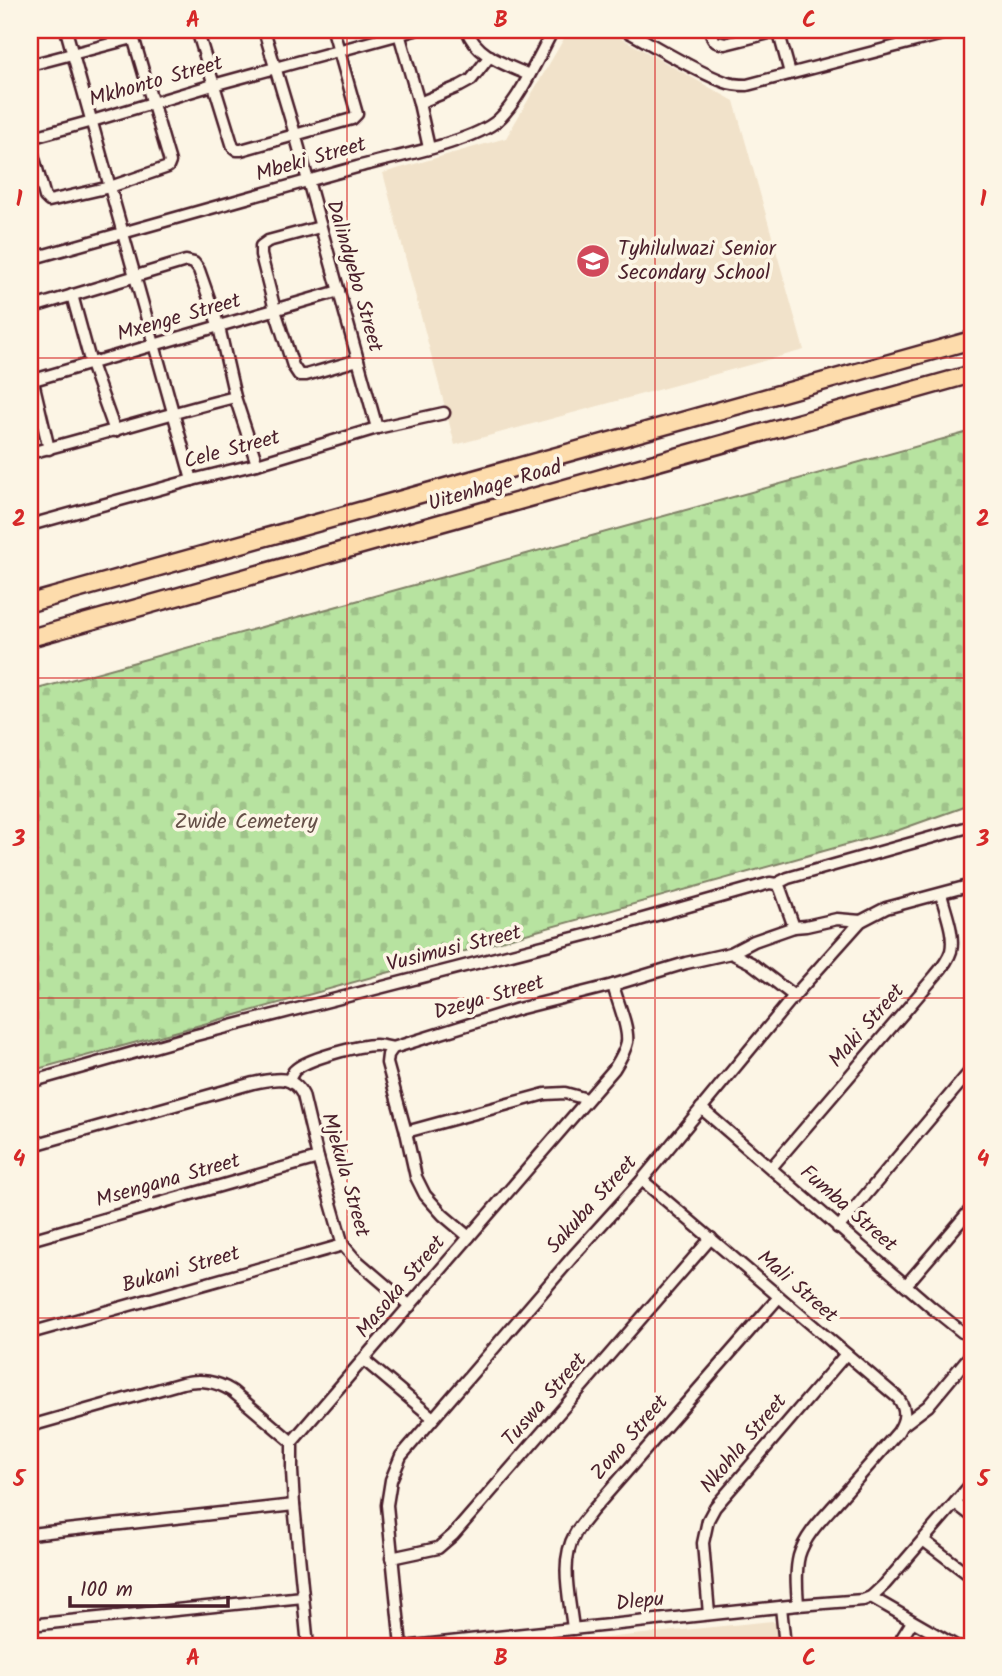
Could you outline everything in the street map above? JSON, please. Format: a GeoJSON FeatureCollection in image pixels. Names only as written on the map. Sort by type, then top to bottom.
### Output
{"type":"FeatureCollection","features":[{"type":"Feature","properties":{"kind":"main road","name":"Uitenhage Road"},"geometry":{"type":"LineString","coordinates":[[30,603],[972,340]]}},
{"type":"Feature","properties":{"kind":"main road","name":"Uitenhage Road"},"geometry":{"type":"LineString","coordinates":[[30,638],[972,374]]}},
{"type":"Feature","properties":{"kind":"street"},"geometry":{"type":"LineString","coordinates":[[66,30],[192,480]]}},
{"type":"Feature","properties":{"kind":"street"},"geometry":{"type":"LineString","coordinates":[[197,30],[234,149],[241,150],[352,119],[357,115],[333,30]]}},
{"type":"Feature","properties":{"kind":"street","name":"Dalindyebo Street"},"geometry":{"type":"LineString","coordinates":[[264,30],[377,428]]}},
{"type":"Feature","properties":{"kind":"street","name":"Mkhonto Street"},"geometry":{"type":"LineString","coordinates":[[30,141],[214,85],[340,51],[398,32],[415,30]]}},
{"type":"Feature","properties":{"kind":"street"},"geometry":{"type":"LineString","coordinates":[[467,30],[476,47],[529,75]]}},
{"type":"Feature","properties":{"kind":"street","name":"Mbeki Street"},"geometry":{"type":"LineString","coordinates":[[30,259],[464,138],[485,129],[497,121],[508,108],[553,30]]}},
{"type":"Feature","properties":{"kind":"street"},"geometry":{"type":"LineString","coordinates":[[625,30],[725,83],[736,85],[747,85],[958,30]]}},
{"type":"Feature","properties":{"kind":"street"},"geometry":{"type":"LineString","coordinates":[[710,30],[716,42],[725,44],[779,30],[790,73]]}},
{"type":"Feature","properties":{"kind":"street"},"geometry":{"type":"LineString","coordinates":[[398,32],[429,148]]}},
{"type":"Feature","properties":{"kind":"street"},"geometry":{"type":"LineString","coordinates":[[30,65],[132,34],[169,164],[162,170],[110,187],[49,201],[45,197],[30,141]]}},
{"type":"Feature","properties":{"kind":"street"},"geometry":{"type":"LineString","coordinates":[[419,103],[465,84],[479,72],[490,56]]}},
{"type":"Feature","properties":{"kind":"street"},"geometry":{"type":"LineString","coordinates":[[320,227],[268,241],[261,246],[275,310],[293,366],[299,375],[306,376],[358,360]]}},
{"type":"Feature","properties":{"kind":"street"},"geometry":{"type":"LineString","coordinates":[[30,308],[186,261],[194,263],[199,270],[219,327],[235,397],[257,464]]}},
{"type":"Feature","properties":{"kind":"street","name":"Mxenge Street"},"geometry":{"type":"LineString","coordinates":[[31,380],[339,291]]}},
{"type":"Feature","properties":{"kind":"street"},"geometry":{"type":"LineString","coordinates":[[72,295],[91,364],[115,431]]}},
{"type":"Feature","properties":{"kind":"street"},"geometry":{"type":"LineString","coordinates":[[30,369],[49,449]]}},
{"type":"Feature","properties":{"kind":"street"},"geometry":{"type":"LineString","coordinates":[[30,453],[115,431],[172,412],[235,397]]}},
{"type":"Feature","properties":{"kind":"street","name":"Cele Street"},"geometry":{"type":"LineString","coordinates":[[30,525],[257,464],[377,428],[444,413]]}},
{"type":"Feature","properties":{"kind":"street","name":"Vusimusi Street"},"geometry":{"type":"LineString","coordinates":[[30,1082],[247,1022],[593,933],[723,895],[770,883],[776,884],[799,874],[972,826]]}},
{"type":"Feature","properties":{"kind":"street"},"geometry":{"type":"LineString","coordinates":[[776,884],[780,888],[794,927],[837,919],[861,921]]}},
{"type":"Feature","properties":{"kind":"street","name":"Sakuba Street"},"geometry":{"type":"LineString","coordinates":[[401,1646],[387,1515],[388,1490],[401,1456],[642,1180],[794,996],[861,921],[886,908],[972,885]]}},
{"type":"Feature","properties":{"kind":"street","name":"Maki Street"},"geometry":{"type":"LineString","coordinates":[[771,1168],[917,998],[947,959],[952,940],[941,894]]}},
{"type":"Feature","properties":{"kind":"street","name":"Dzeya Street"},"geometry":{"type":"LineString","coordinates":[[286,1080],[302,1065],[325,1056],[375,1045],[393,1048],[518,1009],[613,985],[686,962],[732,953],[754,941],[794,927]]}},
{"type":"Feature","properties":{"kind":"street"},"geometry":{"type":"LineString","coordinates":[[732,953],[751,962],[794,996]]}},
{"type":"Feature","properties":{"kind":"street","name":"Masoka Street"},"geometry":{"type":"LineString","coordinates":[[292,1442],[614,1069],[627,1043],[613,985]]}},
{"type":"Feature","properties":{"kind":"street"},"geometry":{"type":"LineString","coordinates":[[393,1048],[387,1063],[416,1178],[425,1195],[469,1237]]}},
{"type":"Feature","properties":{"kind":"street"},"geometry":{"type":"LineString","coordinates":[[838,1228],[972,1069]]}},
{"type":"Feature","properties":{"kind":"street"},"geometry":{"type":"LineString","coordinates":[[30,1146],[253,1083],[286,1080]]}},
{"type":"Feature","properties":{"kind":"street","name":"Mjekula Street"},"geometry":{"type":"LineString","coordinates":[[286,1080],[303,1095],[343,1245],[354,1258],[410,1306]]}},
{"type":"Feature","properties":{"kind":"street"},"geometry":{"type":"LineString","coordinates":[[406,1132],[545,1094],[565,1093],[587,1099]]}},
{"type":"Feature","properties":{"kind":"street","name":"Fumba Street"},"geometry":{"type":"LineString","coordinates":[[701,1108],[962,1332],[972,1334]]}},
{"type":"Feature","properties":{"kind":"street","name":"Msengana Street"},"geometry":{"type":"LineString","coordinates":[[30,1240],[318,1158]]}},
{"type":"Feature","properties":{"kind":"street","name":"Mali Street"},"geometry":{"type":"LineString","coordinates":[[642,1180],[902,1403],[905,1413],[900,1429]]}},
{"type":"Feature","properties":{"kind":"street"},"geometry":{"type":"LineString","coordinates":[[906,1285],[972,1208]]}},
{"type":"Feature","properties":{"kind":"street","name":"Tuswa Street"},"geometry":{"type":"LineString","coordinates":[[391,1558],[438,1548],[453,1535],[711,1238]]}},
{"type":"Feature","properties":{"kind":"street","name":"Bukani Street"},"geometry":{"type":"LineString","coordinates":[[30,1333],[343,1245]]}},
{"type":"Feature","properties":{"kind":"street","name":"Zono Street"},"geometry":{"type":"LineString","coordinates":[[573,1629],[567,1563],[576,1532],[779,1297]]}},
{"type":"Feature","properties":{"kind":"street"},"geometry":{"type":"LineString","coordinates":[[798,1605],[796,1574],[799,1554],[808,1536],[900,1429],[928,1406],[972,1353]]}},
{"type":"Feature","properties":{"kind":"street","name":"Nkohla Street"},"geometry":{"type":"LineString","coordinates":[[709,1614],[703,1543],[708,1520],[715,1507],[846,1354]]}},
{"type":"Feature","properties":{"kind":"street"},"geometry":{"type":"LineString","coordinates":[[364,1360],[433,1418]]}},
{"type":"Feature","properties":{"kind":"street"},"geometry":{"type":"LineString","coordinates":[[30,1426],[182,1383],[206,1381],[232,1391],[292,1442],[294,1505],[309,1646]]}},
{"type":"Feature","properties":{"kind":"street"},"geometry":{"type":"LineString","coordinates":[[956,1646],[871,1597],[972,1482]]}},
{"type":"Feature","properties":{"kind":"street"},"geometry":{"type":"LineString","coordinates":[[955,1503],[972,1516]]}},
{"type":"Feature","properties":{"kind":"street"},"geometry":{"type":"LineString","coordinates":[[30,1534],[294,1505]]}},
{"type":"Feature","properties":{"kind":"street"},"geometry":{"type":"LineString","coordinates":[[923,1540],[972,1577]]}},
{"type":"Feature","properties":{"kind":"street"},"geometry":{"type":"LineString","coordinates":[[30,1625],[303,1597]]}},
{"type":"Feature","properties":{"kind":"street","name":"Dlepu"},"geometry":{"type":"LineString","coordinates":[[412,1646],[492,1642],[573,1629],[863,1600],[871,1597]]}},
{"type":"Feature","properties":{"kind":"street"},"geometry":{"type":"LineString","coordinates":[[781,1607],[785,1644],[796,1646]]}},
{"type":"Feature","properties":{"kind":"street"},"geometry":{"type":"LineString","coordinates":[[897,1646],[912,1622]]}},
{"type":"Feature","properties":{"kind":"shaded area","name":"Tyhilulwazi Senior Secondary School"},"geometry":{"type":"Polygon","coordinates":[[[569,30],[607,30],[734,101],[804,350],[455,445],[383,173],[506,138],[569,30]]]}},
{"type":"Feature","properties":{"kind":"shaded area"},"geometry":{"type":"Polygon","coordinates":[[[772,1621],[780,1625],[782,1646],[556,1646],[556,1643],[772,1621]]]}},
{"type":"Feature","properties":{"kind":"green space","name":"Zwide Cemetery"},"geometry":{"type":"Polygon","coordinates":[[[972,431],[972,804],[899,830],[30,1071],[30,691],[972,431]]]}},
{"type":"Feature","properties":{"kind":"place","name":"Tyhilulwazi Senior Secondary School"},"geometry":{"type":"Point","coordinates":[593,261]}}]}
